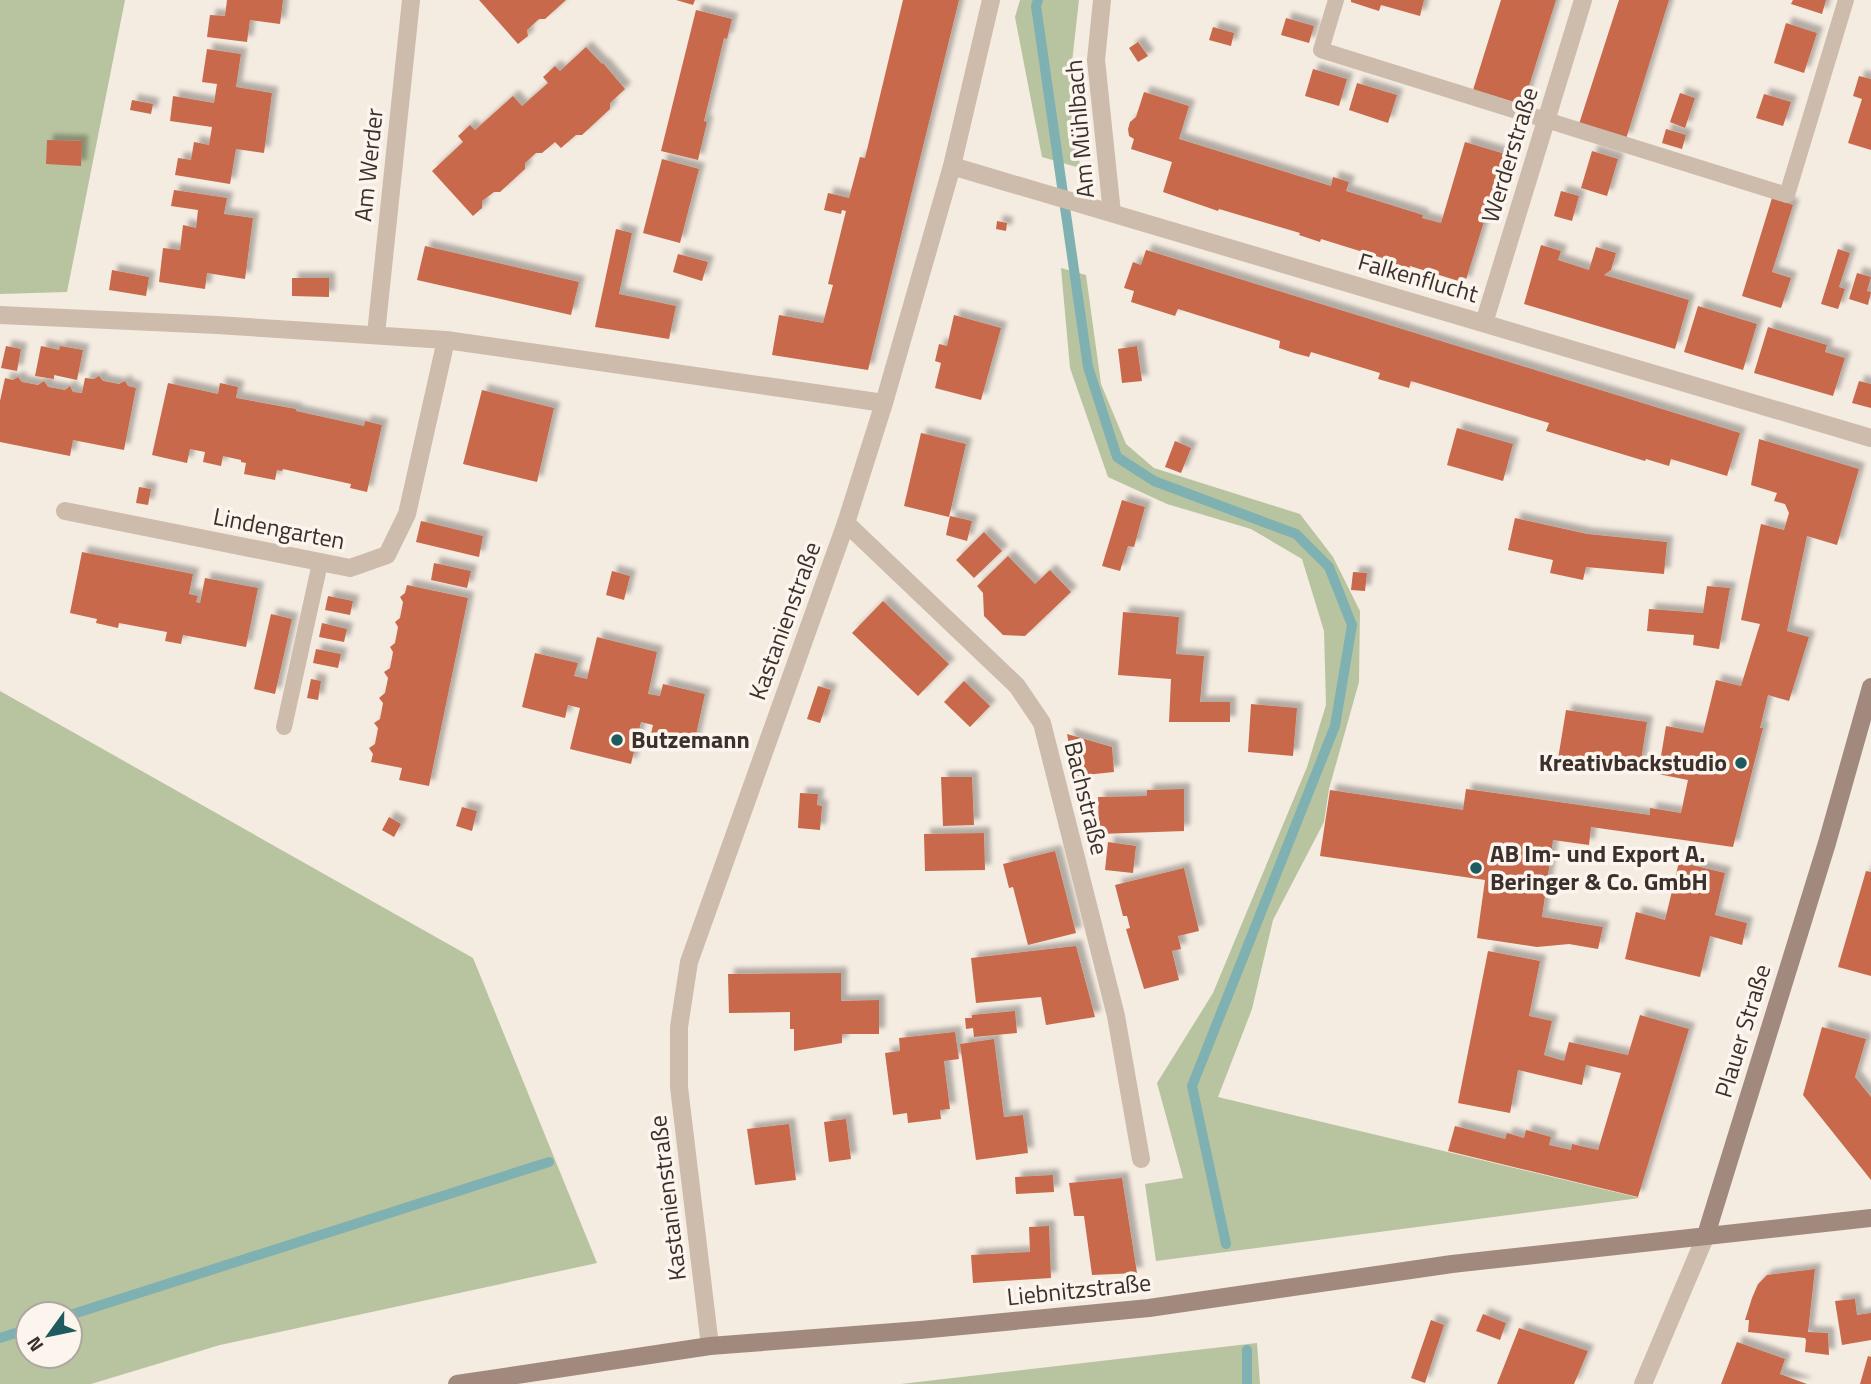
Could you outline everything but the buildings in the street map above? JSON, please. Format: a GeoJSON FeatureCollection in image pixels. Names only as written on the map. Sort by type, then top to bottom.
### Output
{"type":"FeatureCollection","features":[{"type":"Feature","properties":{"kind":"main road","name":"Plauer Straße"},"geometry":{"type":"LineString","coordinates":[[1706,1235],[1827,843],[1871,687]]}},
{"type":"Feature","properties":{"kind":"main road","name":"Liebnitzstraße"},"geometry":{"type":"LineString","coordinates":[[457,1384],[710,1346],[920,1331],[1149,1308],[1452,1264],[1871,1218]]}},
{"type":"Feature","properties":{"kind":"street","name":"Am Werder"},"geometry":{"type":"LineString","coordinates":[[376,334],[411,0]]}},
{"type":"Feature","properties":{"kind":"street","name":"Kastanienstraße"},"geometry":{"type":"LineString","coordinates":[[710,1346],[679,1087],[679,1027],[689,962],[846,523],[884,403],[952,166],[991,0]]}},
{"type":"Feature","properties":{"kind":"street","name":"Am Mühlbach"},"geometry":{"type":"LineString","coordinates":[[1102,0],[1096,60],[1112,213]]}},
{"type":"Feature","properties":{"kind":"street","name":"Werderstraße"},"geometry":{"type":"LineString","coordinates":[[1484,323],[1583,0]]}},
{"type":"Feature","properties":{"kind":"street","name":"Falkenflucht"},"geometry":{"type":"LineString","coordinates":[[952,166],[1871,438]]}},
{"type":"Feature","properties":{"kind":"street"},"geometry":{"type":"LineString","coordinates":[[0,316],[376,334],[446,340],[884,403]]}},
{"type":"Feature","properties":{"kind":"street","name":"Lindengarten"},"geometry":{"type":"LineString","coordinates":[[65,511],[350,568],[387,555],[407,514],[446,340]]}},
{"type":"Feature","properties":{"kind":"street","name":"Bachstraße"},"geometry":{"type":"LineString","coordinates":[[846,523],[1017,685],[1042,723],[1116,1016],[1141,1159]]}},
{"type":"Feature","properties":{"kind":"street","name":"Plauer Straße"},"geometry":{"type":"LineString","coordinates":[[1643,1384],[1706,1235]]}},
{"type":"Feature","properties":{"kind":"lane"},"geometry":{"type":"LineString","coordinates":[[1336,0],[1321,50],[1787,195],[1846,0]]}},
{"type":"Feature","properties":{"kind":"lane"},"geometry":{"type":"LineString","coordinates":[[284,727],[320,563]]}},
{"type":"Feature","properties":{"kind":"green space"},"geometry":{"type":"Polygon","coordinates":[[[0,0],[125,0],[67,292],[0,294],[0,0]]]}},
{"type":"Feature","properties":{"kind":"green space"},"geometry":{"type":"Polygon","coordinates":[[[1020,0],[1079,0],[1072,62],[1080,168],[1042,157],[1015,17],[1020,0]]]}},
{"type":"Feature","properties":{"kind":"green space"},"geometry":{"type":"Polygon","coordinates":[[[1061,268],[1086,275],[1101,384],[1126,444],[1154,468],[1300,514],[1333,557],[1360,611],[1359,682],[1329,789],[1324,822],[1273,920],[1252,1009],[1218,1097],[1640,1198],[1156,1261],[1145,1184],[1183,1178],[1157,1083],[1213,993],[1307,767],[1326,705],[1324,631],[1302,559],[1251,529],[1167,504],[1108,477],[1070,368],[1061,268]]]}},
{"type":"Feature","properties":{"kind":"green space"},"geometry":{"type":"Polygon","coordinates":[[[0,691],[473,958],[597,1263],[220,1345],[91,1384],[0,1384],[0,691]]]}},
{"type":"Feature","properties":{"kind":"green space"},"geometry":{"type":"Polygon","coordinates":[[[1257,1343],[1260,1384],[901,1384],[1257,1343]]]}},
{"type":"Feature","properties":{"kind":"waterway"},"geometry":{"type":"LineString","coordinates":[[1038,0],[1036,6],[1088,367],[1117,457],[1154,481],[1296,534],[1329,567],[1352,625],[1335,726],[1192,1086],[1226,1244]]}},
{"type":"Feature","properties":{"kind":"waterway"},"geometry":{"type":"LineString","coordinates":[[84,1311],[549,1162]]}},
{"type":"Feature","properties":{"kind":"waterway"},"geometry":{"type":"LineString","coordinates":[[0,1338],[14,1334]]}},
{"type":"Feature","properties":{"kind":"waterway"},"geometry":{"type":"LineString","coordinates":[[1247,1350],[1247,1384]]}},
{"type":"Feature","properties":{"kind":"place","name":"Butzemann"},"geometry":{"type":"Point","coordinates":[617,740]}},
{"type":"Feature","properties":{"kind":"place","name":"Kreativbackstudio"},"geometry":{"type":"Point","coordinates":[1741,763]}},
{"type":"Feature","properties":{"kind":"place","name":"AB Im- und Export A. Beringer & Co. GmbH"},"geometry":{"type":"Point","coordinates":[1476,868]}}]}
